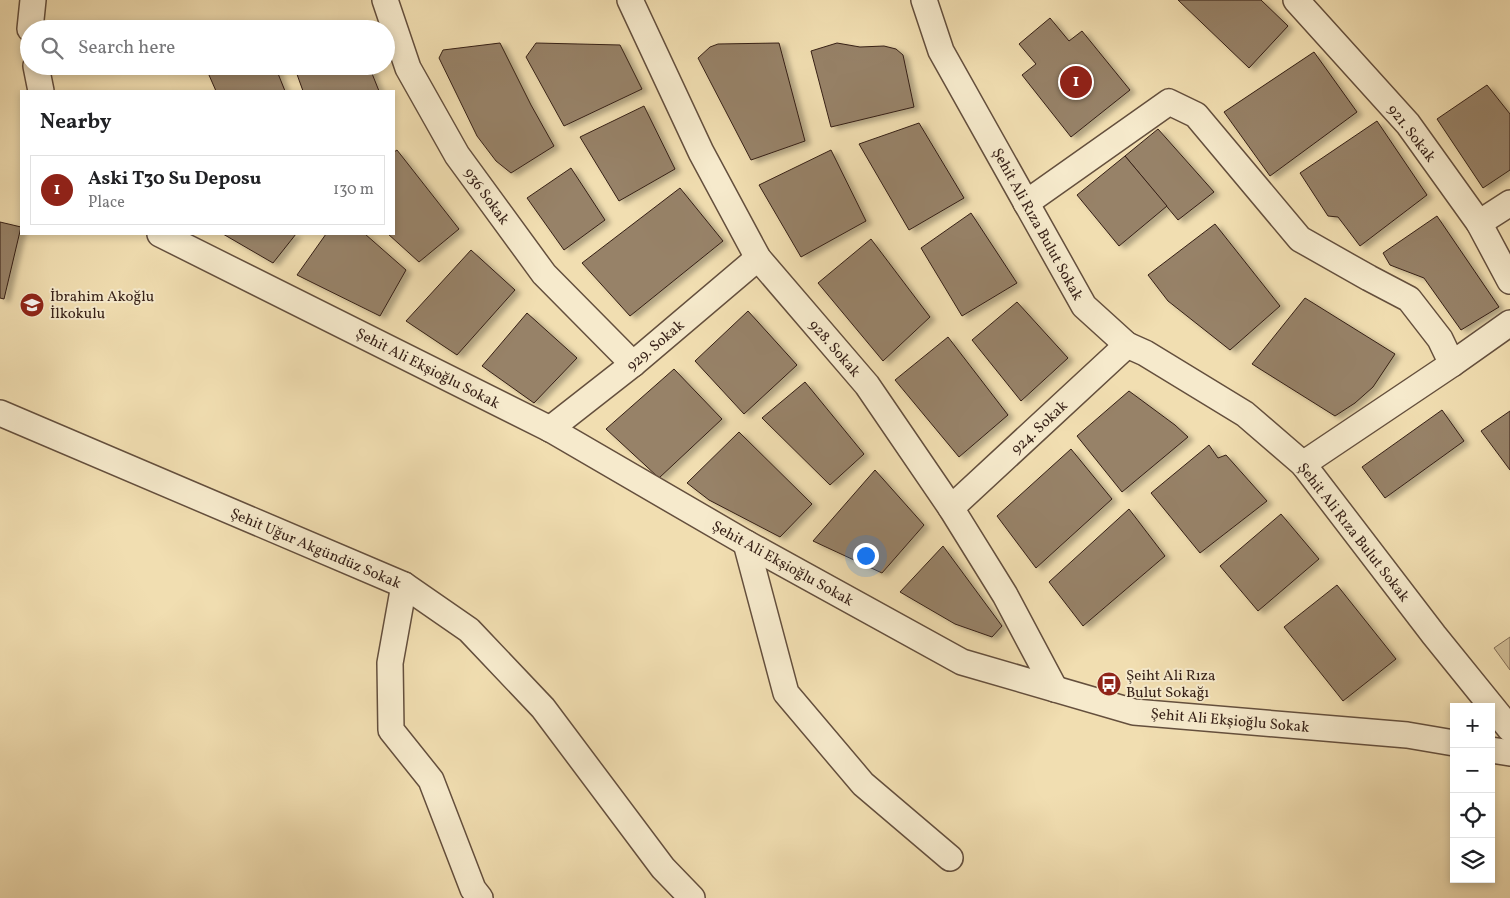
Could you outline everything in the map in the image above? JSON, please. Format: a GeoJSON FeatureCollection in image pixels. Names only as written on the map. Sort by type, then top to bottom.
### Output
{"type":"FeatureCollection","features":[{"type":"Feature","properties":{"kind":"street"},"geometry":{"type":"LineString","coordinates":[[31,20],[33,0]]}},
{"type":"Feature","properties":{"kind":"street","name":"936 Sokak"},"geometry":{"type":"LineString","coordinates":[[385,0],[392,20]]}},
{"type":"Feature","properties":{"kind":"street","name":"928. Sokak"},"geometry":{"type":"LineString","coordinates":[[630,0],[701,152],[758,258],[867,385],[951,508],[1005,595],[1055,689]]}},
{"type":"Feature","properties":{"kind":"street","name":"Şehit Ali Rıza Bulut Sokak"},"geometry":{"type":"LineString","coordinates":[[924,0],[941,51],[1084,306],[1126,345],[1145,353],[1245,414],[1303,464],[1434,635],[1510,729]]}},
{"type":"Feature","properties":{"kind":"street","name":"921. Sokak"},"geometry":{"type":"LineString","coordinates":[[1296,0],[1408,124],[1479,223],[1510,280]]}},
{"type":"Feature","properties":{"kind":"street","name":"936 Sokak"},"geometry":{"type":"LineString","coordinates":[[395,30],[408,68],[457,155],[544,274],[633,364]]}},
{"type":"Feature","properties":{"kind":"street"},"geometry":{"type":"LineString","coordinates":[[38,75],[41,90]]}},
{"type":"Feature","properties":{"kind":"street"},"geometry":{"type":"LineString","coordinates":[[1026,203],[1169,102],[1196,115],[1300,239],[1409,299],[1440,339],[1452,364]]}},
{"type":"Feature","properties":{"kind":"street"},"geometry":{"type":"LineString","coordinates":[[1479,223],[1510,204]]}},
{"type":"Feature","properties":{"kind":"street","name":"Şehit Ali Ekşioğlu Sokak"},"geometry":{"type":"LineString","coordinates":[[162,235],[550,429],[746,543],[962,662],[1134,712],[1407,736],[1450,743]]}},
{"type":"Feature","properties":{"kind":"street","name":"929. Sokak"},"geometry":{"type":"LineString","coordinates":[[550,429],[633,364],[758,258]]}},
{"type":"Feature","properties":{"kind":"street"},"geometry":{"type":"LineString","coordinates":[[1303,464],[1510,323]]}},
{"type":"Feature","properties":{"kind":"street","name":"924. Sokak"},"geometry":{"type":"LineString","coordinates":[[951,508],[1126,345]]}},
{"type":"Feature","properties":{"kind":"street","name":"Şehit Uğur Akgündüz Sokak"},"geometry":{"type":"LineString","coordinates":[[0,413],[404,585],[469,630],[542,708],[663,868],[692,898]]}},
{"type":"Feature","properties":{"kind":"street"},"geometry":{"type":"LineString","coordinates":[[746,543],[786,693],[863,784],[950,858]]}},
{"type":"Feature","properties":{"kind":"street"},"geometry":{"type":"LineString","coordinates":[[404,585],[390,663],[391,730],[431,780],[473,889],[480,898]]}},
{"type":"Feature","properties":{"kind":"street"},"geometry":{"type":"LineString","coordinates":[[1495,751],[1510,753]]}},
{"type":"Feature","properties":{"kind":"shaded area"},"geometry":{"type":"Polygon","coordinates":[[[1510,637],[1510,670],[1494,648],[1510,637]]]}},
{"type":"Feature","properties":{"kind":"building"},"geometry":{"type":"Polygon","coordinates":[[[1178,0],[1261,0],[1288,26],[1249,68],[1178,0]]]}},
{"type":"Feature","properties":{"kind":"building"},"geometry":{"type":"Polygon","coordinates":[[[1050,18],[1069,41],[1082,31],[1130,90],[1071,137],[1022,75],[1036,64],[1019,44],[1050,18]]]}},
{"type":"Feature","properties":{"kind":"building"},"geometry":{"type":"Polygon","coordinates":[[[500,43],[554,146],[511,173],[496,161],[477,136],[439,58],[443,50],[500,43]]]}},
{"type":"Feature","properties":{"kind":"building"},"geometry":{"type":"Polygon","coordinates":[[[536,43],[620,45],[642,89],[564,126],[526,57],[536,43]]]}},
{"type":"Feature","properties":{"kind":"building"},"geometry":{"type":"Polygon","coordinates":[[[779,43],[805,141],[751,160],[698,58],[710,47],[718,44],[779,43]]]}},
{"type":"Feature","properties":{"kind":"building"},"geometry":{"type":"Polygon","coordinates":[[[837,43],[860,47],[884,46],[896,49],[903,55],[914,107],[831,127],[811,51],[837,43]]]}},
{"type":"Feature","properties":{"kind":"building"},"geometry":{"type":"Polygon","coordinates":[[[1314,52],[1357,112],[1270,176],[1224,112],[1314,52]]]}},
{"type":"Feature","properties":{"kind":"building"},"geometry":{"type":"Polygon","coordinates":[[[209,75],[279,75],[285,90],[216,90],[209,75]]]}},
{"type":"Feature","properties":{"kind":"building"},"geometry":{"type":"Polygon","coordinates":[[[297,75],[373,75],[379,90],[303,90],[297,75]]]}},
{"type":"Feature","properties":{"kind":"building"},"geometry":{"type":"Polygon","coordinates":[[[1487,85],[1510,114],[1510,170],[1483,188],[1437,119],[1487,85]]]}},
{"type":"Feature","properties":{"kind":"building"},"geometry":{"type":"Polygon","coordinates":[[[644,106],[675,169],[619,201],[580,137],[644,106]]]}},
{"type":"Feature","properties":{"kind":"building"},"geometry":{"type":"Polygon","coordinates":[[[1377,121],[1427,195],[1360,246],[1338,217],[1328,216],[1300,173],[1377,121]]]}},
{"type":"Feature","properties":{"kind":"building"},"geometry":{"type":"Polygon","coordinates":[[[919,123],[964,198],[909,230],[859,144],[919,123]]]}},
{"type":"Feature","properties":{"kind":"building"},"geometry":{"type":"Polygon","coordinates":[[[1158,129],[1214,192],[1178,220],[1125,156],[1158,129]]]}},
{"type":"Feature","properties":{"kind":"building"},"geometry":{"type":"Polygon","coordinates":[[[397,150],[459,229],[419,262],[389,235],[395,235],[395,151],[397,150]]]}},
{"type":"Feature","properties":{"kind":"building"},"geometry":{"type":"Polygon","coordinates":[[[831,150],[866,221],[801,257],[759,185],[831,150]]]}},
{"type":"Feature","properties":{"kind":"building"},"geometry":{"type":"Polygon","coordinates":[[[1125,156],[1167,206],[1119,246],[1077,195],[1125,156]]]}},
{"type":"Feature","properties":{"kind":"building"},"geometry":{"type":"Polygon","coordinates":[[[571,168],[605,220],[564,250],[527,198],[571,168]]]}},
{"type":"Feature","properties":{"kind":"building"},"geometry":{"type":"Polygon","coordinates":[[[680,188],[723,241],[630,316],[582,263],[680,188]]]}},
{"type":"Feature","properties":{"kind":"building"},"geometry":{"type":"Polygon","coordinates":[[[971,213],[1017,283],[962,316],[921,248],[971,213]]]}},
{"type":"Feature","properties":{"kind":"building"},"geometry":{"type":"Polygon","coordinates":[[[1437,216],[1499,307],[1461,330],[1424,278],[1390,265],[1383,253],[1437,216]]]}},
{"type":"Feature","properties":{"kind":"building"},"geometry":{"type":"Polygon","coordinates":[[[0,222],[20,227],[20,231],[4,299],[0,298],[0,222]]]}},
{"type":"Feature","properties":{"kind":"building"},"geometry":{"type":"Polygon","coordinates":[[[1215,224],[1280,306],[1230,350],[1168,301],[1148,275],[1215,224]]]}},
{"type":"Feature","properties":{"kind":"building"},"geometry":{"type":"Polygon","coordinates":[[[225,235],[295,235],[273,263],[225,235]]]}},
{"type":"Feature","properties":{"kind":"building"},"geometry":{"type":"Polygon","coordinates":[[[325,235],[366,235],[406,270],[380,316],[297,275],[325,235]]]}},
{"type":"Feature","properties":{"kind":"building"},"geometry":{"type":"Polygon","coordinates":[[[871,239],[930,317],[883,361],[818,283],[871,239]]]}},
{"type":"Feature","properties":{"kind":"building"},"geometry":{"type":"Polygon","coordinates":[[[471,250],[515,290],[457,355],[406,321],[471,250]]]}},
{"type":"Feature","properties":{"kind":"building"},"geometry":{"type":"Polygon","coordinates":[[[1305,298],[1395,354],[1373,387],[1355,403],[1335,416],[1252,364],[1305,298]]]}},
{"type":"Feature","properties":{"kind":"building"},"geometry":{"type":"Polygon","coordinates":[[[1017,302],[1068,358],[1021,401],[972,340],[1017,302]]]}},
{"type":"Feature","properties":{"kind":"building"},"geometry":{"type":"Polygon","coordinates":[[[748,311],[797,365],[744,414],[695,361],[748,311]]]}},
{"type":"Feature","properties":{"kind":"building"},"geometry":{"type":"Polygon","coordinates":[[[527,313],[577,358],[534,403],[482,366],[527,313]]]}},
{"type":"Feature","properties":{"kind":"building"},"geometry":{"type":"Polygon","coordinates":[[[948,337],[1008,415],[959,457],[895,380],[948,337]]]}},
{"type":"Feature","properties":{"kind":"building"},"geometry":{"type":"Polygon","coordinates":[[[674,369],[722,419],[659,478],[606,429],[674,369]]]}},
{"type":"Feature","properties":{"kind":"building"},"geometry":{"type":"Polygon","coordinates":[[[805,382],[864,454],[830,485],[762,418],[805,382]]]}},
{"type":"Feature","properties":{"kind":"building"},"geometry":{"type":"Polygon","coordinates":[[[1129,391],[1188,437],[1122,492],[1077,436],[1129,391]]]}},
{"type":"Feature","properties":{"kind":"building"},"geometry":{"type":"Polygon","coordinates":[[[1442,410],[1464,441],[1385,498],[1362,467],[1442,410]]]}},
{"type":"Feature","properties":{"kind":"building"},"geometry":{"type":"Polygon","coordinates":[[[1510,411],[1510,470],[1481,431],[1510,411]]]}},
{"type":"Feature","properties":{"kind":"building"},"geometry":{"type":"Polygon","coordinates":[[[739,432],[812,504],[780,537],[709,500],[687,483],[739,432]]]}},
{"type":"Feature","properties":{"kind":"building"},"geometry":{"type":"Polygon","coordinates":[[[1209,445],[1218,458],[1226,455],[1267,501],[1200,553],[1151,493],[1209,445]]]}},
{"type":"Feature","properties":{"kind":"building"},"geometry":{"type":"Polygon","coordinates":[[[1071,449],[1112,499],[1036,568],[997,516],[1071,449]]]}},
{"type":"Feature","properties":{"kind":"building"},"geometry":{"type":"Polygon","coordinates":[[[875,470],[924,525],[882,573],[813,541],[875,470]]]}},
{"type":"Feature","properties":{"kind":"building"},"geometry":{"type":"Polygon","coordinates":[[[1129,509],[1165,556],[1083,626],[1049,582],[1129,509]]]}},
{"type":"Feature","properties":{"kind":"building"},"geometry":{"type":"Polygon","coordinates":[[[1281,514],[1319,559],[1258,611],[1220,566],[1281,514]]]}},
{"type":"Feature","properties":{"kind":"building"},"geometry":{"type":"Polygon","coordinates":[[[943,546],[1002,626],[992,637],[955,624],[900,592],[943,546]]]}},
{"type":"Feature","properties":{"kind":"building"},"geometry":{"type":"Polygon","coordinates":[[[1337,585],[1396,659],[1343,701],[1284,627],[1337,585]]]}},
{"type":"Feature","properties":{"kind":"place","name":"Aski T30 Su Deposu"},"geometry":{"type":"Point","coordinates":[1076,82]}},
{"type":"Feature","properties":{"kind":"place","name":"İbrahim Akoğlu İlkokulu"},"geometry":{"type":"Point","coordinates":[32,305]}},
{"type":"Feature","properties":{"kind":"place","name":"Şeiht Ali Rıza Bulut Sokağı"},"geometry":{"type":"Point","coordinates":[1109,684]}}]}
